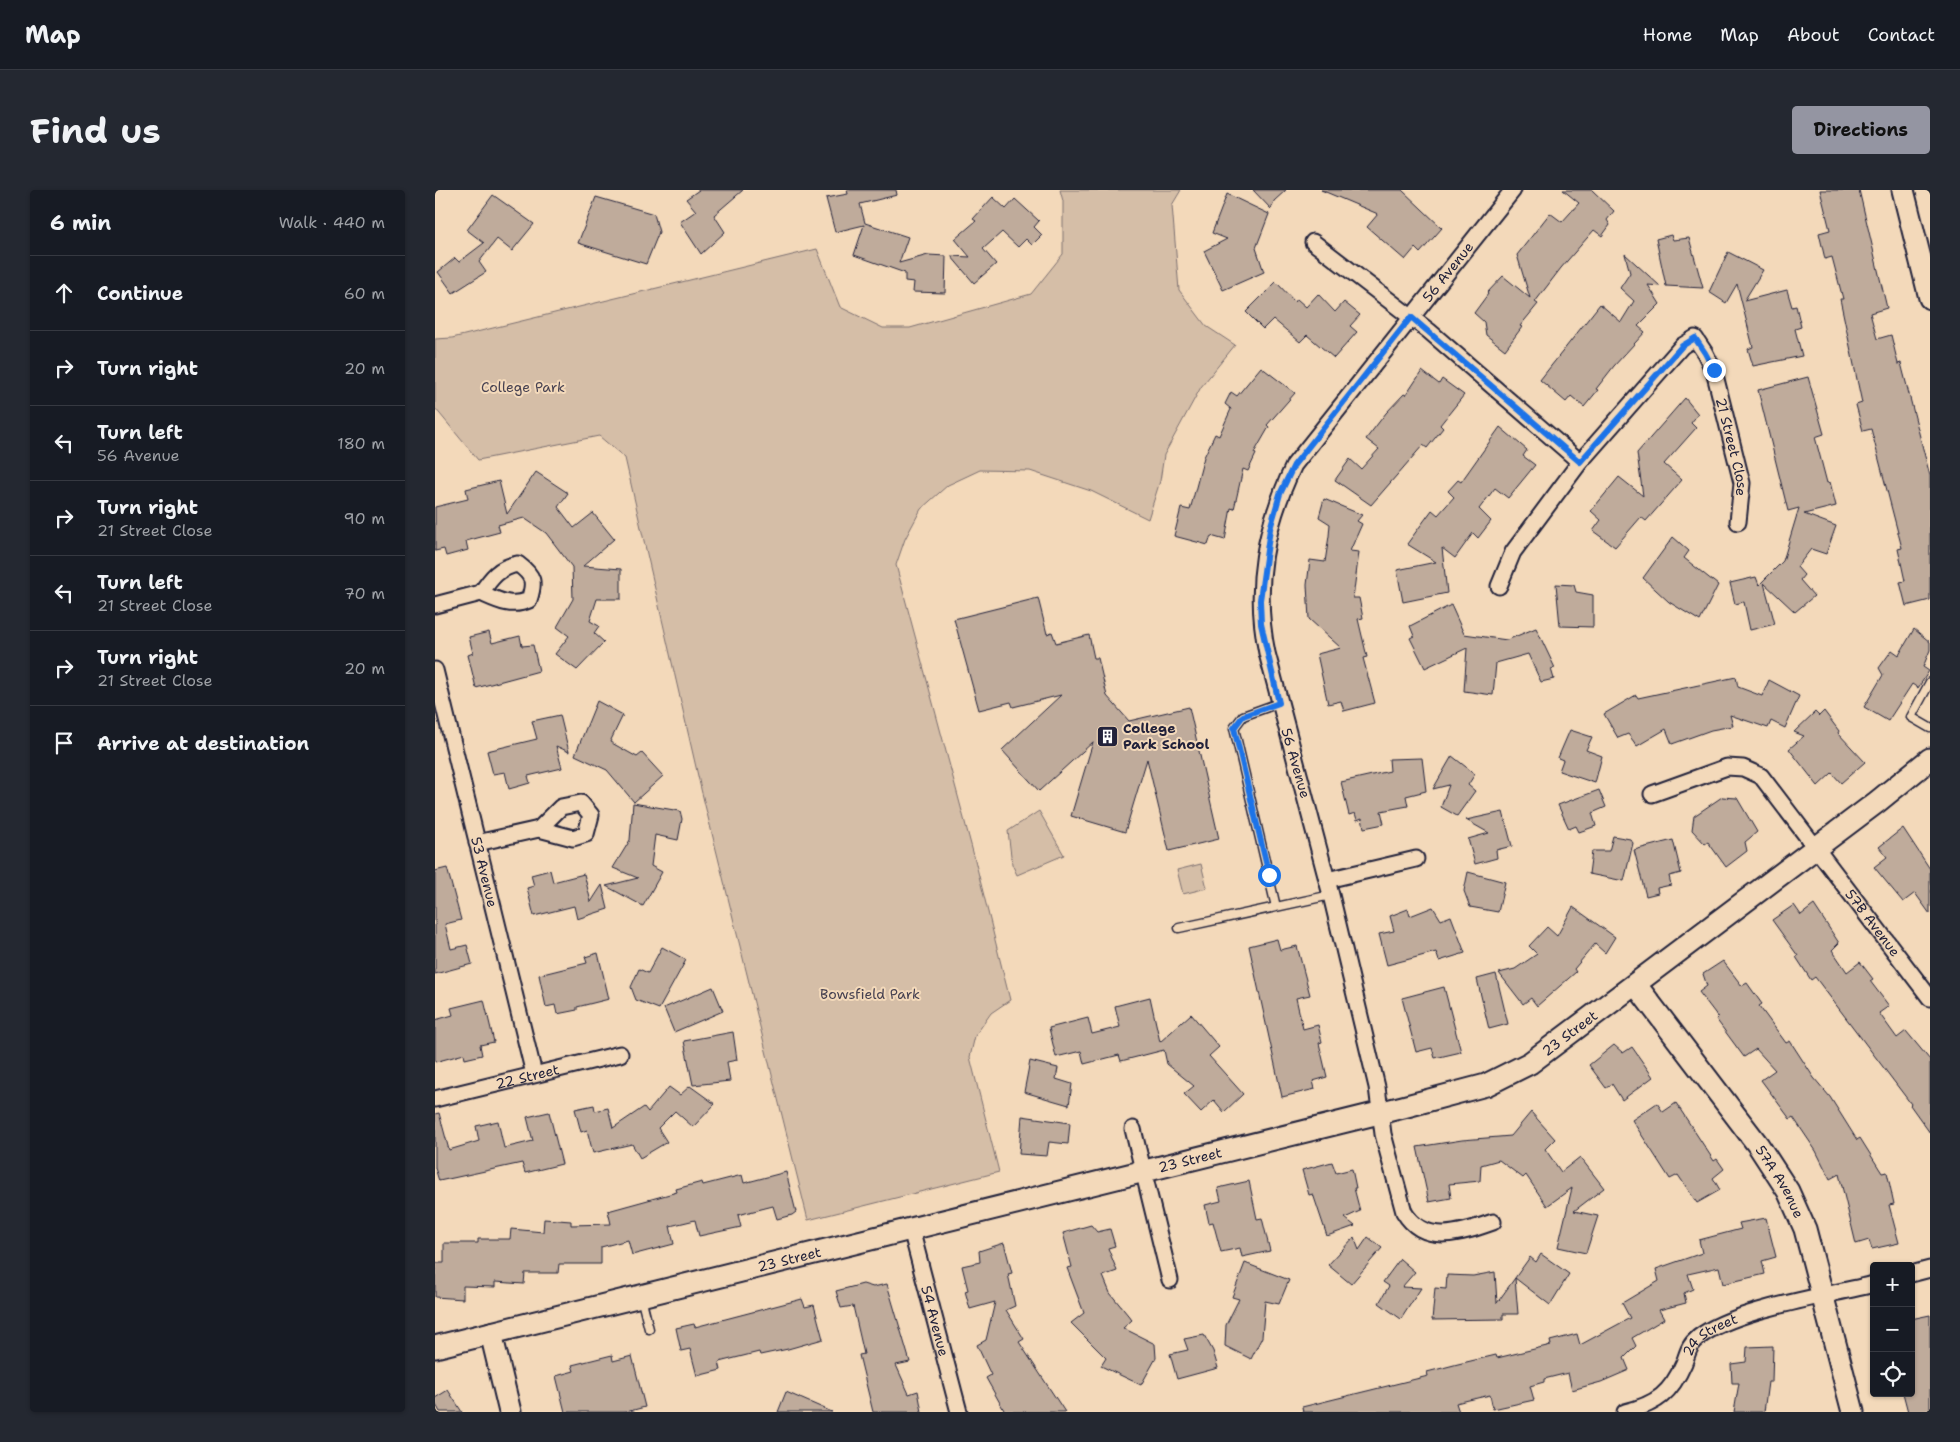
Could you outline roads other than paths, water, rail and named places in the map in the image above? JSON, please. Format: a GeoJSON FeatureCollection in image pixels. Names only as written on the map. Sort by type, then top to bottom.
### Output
{"type":"FeatureCollection","features":[{"type":"Feature","properties":{"kind":"street","name":"56 Avenue"},"geometry":{"type":"LineString","coordinates":[[1493,1222],[1473,1229],[1443,1234],[1425,1233],[1409,1220],[1397,1194],[1380,1112],[1377,1086],[1297,760],[1279,703],[1261,624],[1260,600],[1270,529],[1280,494],[1299,459],[1513,190]]}},
{"type":"Feature","properties":{"kind":"street"},"geometry":{"type":"LineString","coordinates":[[1903,190],[1927,273],[1930,298]]}},
{"type":"Feature","properties":{"kind":"street"},"geometry":{"type":"LineString","coordinates":[[1313,242],[1344,263],[1411,317],[1580,462]]}},
{"type":"Feature","properties":{"kind":"street","name":"21 Street Close"},"geometry":{"type":"LineString","coordinates":[[1499,586],[1513,552],[1580,462],[1682,346],[1695,338],[1714,370],[1742,484],[1738,522]]}},
{"type":"Feature","properties":{"kind":"street"},"geometry":{"type":"LineString","coordinates":[[435,605],[481,593]]}},
{"type":"Feature","properties":{"kind":"street","name":"53 Avenue"},"geometry":{"type":"LineString","coordinates":[[435,670],[534,1074]]}},
{"type":"Feature","properties":{"kind":"street","name":"23 Street"},"geometry":{"type":"LineString","coordinates":[[435,1347],[1486,1084],[1530,1063],[1904,782],[1930,759]]}},
{"type":"Feature","properties":{"kind":"street","name":"57B Avenue"},"geometry":{"type":"LineString","coordinates":[[1653,794],[1727,767],[1743,768],[1761,776],[1930,998]]}},
{"type":"Feature","properties":{"kind":"street"},"geometry":{"type":"LineString","coordinates":[[477,843],[539,829]]}},
{"type":"Feature","properties":{"kind":"street"},"geometry":{"type":"LineString","coordinates":[[1329,888],[1416,859]]}},
{"type":"Feature","properties":{"kind":"street","name":"57A Avenue"},"geometry":{"type":"LineString","coordinates":[[1636,985],[1757,1145],[1788,1191],[1805,1229],[1853,1412]]}},
{"type":"Feature","properties":{"kind":"street","name":"22 Street"},"geometry":{"type":"LineString","coordinates":[[435,1099],[620,1054]]}},
{"type":"Feature","properties":{"kind":"street","name":"23 Street"},"geometry":{"type":"LineString","coordinates":[[1133,1129],[1143,1170]]}},
{"type":"Feature","properties":{"kind":"street"},"geometry":{"type":"LineString","coordinates":[[1143,1170],[1170,1280]]}},
{"type":"Feature","properties":{"kind":"street","name":"54 Avenue"},"geometry":{"type":"LineString","coordinates":[[911,1229],[959,1412]]}},
{"type":"Feature","properties":{"kind":"street"},"geometry":{"type":"LineString","coordinates":[[1915,1273],[1930,1269]]}},
{"type":"Feature","properties":{"kind":"street","name":"24 Street"},"geometry":{"type":"LineString","coordinates":[[1625,1412],[1654,1401],[1669,1391],[1676,1380],[1690,1345],[1710,1330],[1734,1319],[1870,1285]]}},
{"type":"Feature","properties":{"kind":"street"},"geometry":{"type":"LineString","coordinates":[[491,1333],[510,1412]]}},
{"type":"Feature","properties":{"kind":"lane"},"geometry":{"type":"LineString","coordinates":[[1930,682],[1911,717],[1930,728]]}},
{"type":"Feature","properties":{"kind":"lane"},"geometry":{"type":"LineString","coordinates":[[1276,908],[1234,728],[1243,716],[1279,703]]}},
{"type":"Feature","properties":{"kind":"lane"},"geometry":{"type":"LineString","coordinates":[[1179,928],[1276,908],[1329,888]]}},
{"type":"Feature","properties":{"kind":"lane"},"geometry":{"type":"LineString","coordinates":[[641,1295],[649,1329]]}},
{"type":"Feature","properties":{"kind":"place","name":"College Park School"},"geometry":{"type":"Point","coordinates":[1107,736]}},
{"type":"Feature","properties":{"kind":"park label","name":"College Park"},"geometry":{"type":"Point","coordinates":[523,387]}},
{"type":"Feature","properties":{"kind":"park label","name":"Bowsfield Park"},"geometry":{"type":"Point","coordinates":[870,994]}}]}
